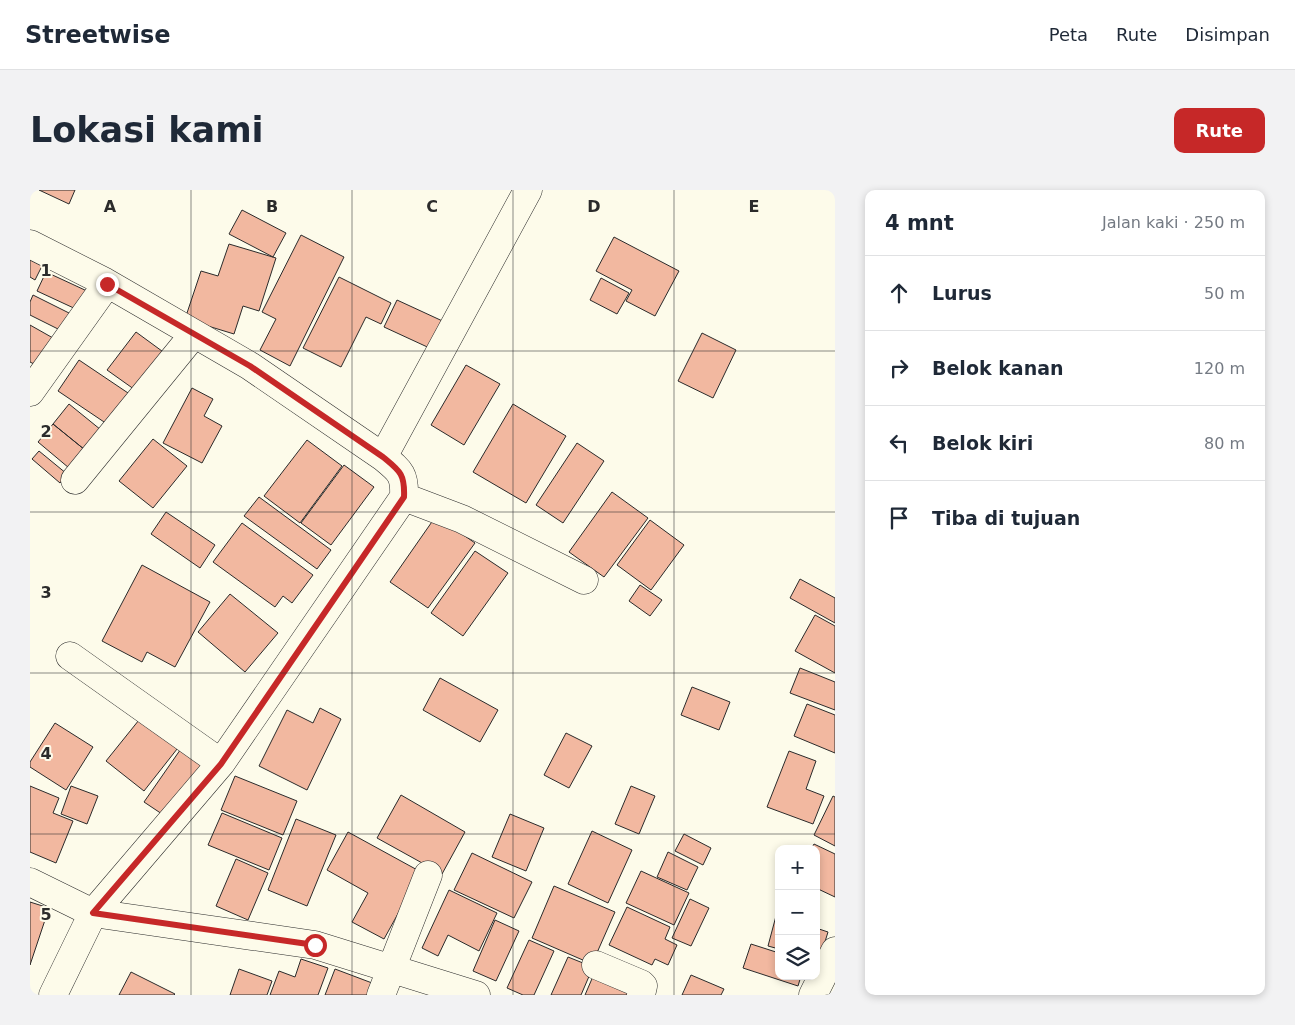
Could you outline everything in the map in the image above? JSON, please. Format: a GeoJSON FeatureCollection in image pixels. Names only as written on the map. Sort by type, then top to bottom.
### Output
{"type":"FeatureCollection","features":[{"type":"Feature","properties":{"kind":"street"},"geometry":{"type":"LineString","coordinates":[[383,457],[528,190]]}},
{"type":"Feature","properties":{"kind":"street"},"geometry":{"type":"LineString","coordinates":[[30,244],[107,284],[250,366],[383,457],[401,472],[404,483],[404,497],[221,764],[93,913],[53,995]]}},
{"type":"Feature","properties":{"kind":"street"},"geometry":{"type":"LineString","coordinates":[[30,392],[107,284]]}},
{"type":"Feature","properties":{"kind":"street"},"geometry":{"type":"LineString","coordinates":[[75,480],[194,334]]}},
{"type":"Feature","properties":{"kind":"street"},"geometry":{"type":"LineString","coordinates":[[404,497],[462,519],[584,580]]}},
{"type":"Feature","properties":{"kind":"street"},"geometry":{"type":"LineString","coordinates":[[70,656],[221,764]]}},
{"type":"Feature","properties":{"kind":"street"},"geometry":{"type":"LineString","coordinates":[[381,995],[428,874]]}},
{"type":"Feature","properties":{"kind":"street"},"geometry":{"type":"LineString","coordinates":[[30,882],[93,913],[315,945],[476,995]]}},
{"type":"Feature","properties":{"kind":"street"},"geometry":{"type":"LineString","coordinates":[[813,995],[835,951]]}},
{"type":"Feature","properties":{"kind":"street"},"geometry":{"type":"LineString","coordinates":[[596,965],[643,986],[641,995]]}},
{"type":"Feature","properties":{"kind":"building"},"geometry":{"type":"Polygon","coordinates":[[[39,190],[75,190],[69,204],[39,190]]]}},
{"type":"Feature","properties":{"kind":"building"},"geometry":{"type":"Polygon","coordinates":[[[242,210],[286,233],[273,257],[229,234],[242,210]]]}},
{"type":"Feature","properties":{"kind":"building"},"geometry":{"type":"Polygon","coordinates":[[[301,235],[344,257],[290,366],[260,350],[276,319],[262,312],[301,235]]]}},
{"type":"Feature","properties":{"kind":"building"},"geometry":{"type":"Polygon","coordinates":[[[614,237],[679,271],[655,316],[626,301],[632,290],[596,271],[614,237]]]}},
{"type":"Feature","properties":{"kind":"building"},"geometry":{"type":"Polygon","coordinates":[[[229,244],[276,258],[259,311],[243,306],[234,334],[185,319],[201,271],[218,276],[229,244]]]}},
{"type":"Feature","properties":{"kind":"building"},"geometry":{"type":"Polygon","coordinates":[[[30,260],[42,266],[35,280],[30,277],[30,260]]]}},
{"type":"Feature","properties":{"kind":"building"},"geometry":{"type":"Polygon","coordinates":[[[46,272],[87,291],[78,310],[37,291],[46,272]]]}},
{"type":"Feature","properties":{"kind":"building"},"geometry":{"type":"Polygon","coordinates":[[[339,277],[391,303],[381,324],[366,317],[341,367],[303,348],[339,277]]]}},
{"type":"Feature","properties":{"kind":"building"},"geometry":{"type":"Polygon","coordinates":[[[601,278],[629,293],[617,314],[590,300],[601,278]]]}},
{"type":"Feature","properties":{"kind":"building"},"geometry":{"type":"Polygon","coordinates":[[[33,295],[75,316],[66,333],[30,315],[30,302],[33,295]]]}},
{"type":"Feature","properties":{"kind":"building"},"geometry":{"type":"Polygon","coordinates":[[[397,300],[449,324],[436,351],[384,327],[397,300]]]}},
{"type":"Feature","properties":{"kind":"building"},"geometry":{"type":"Polygon","coordinates":[[[30,325],[53,338],[38,366],[30,362],[30,325]]]}},
{"type":"Feature","properties":{"kind":"building"},"geometry":{"type":"Polygon","coordinates":[[[136,332],[166,354],[138,392],[107,370],[136,332]]]}},
{"type":"Feature","properties":{"kind":"building"},"geometry":{"type":"Polygon","coordinates":[[[702,333],[736,350],[713,398],[678,381],[702,333]]]}},
{"type":"Feature","properties":{"kind":"building"},"geometry":{"type":"Polygon","coordinates":[[[79,360],[134,397],[113,428],[58,391],[79,360]]]}},
{"type":"Feature","properties":{"kind":"building"},"geometry":{"type":"Polygon","coordinates":[[[466,365],[500,384],[464,445],[431,425],[466,365]]]}},
{"type":"Feature","properties":{"kind":"building"},"geometry":{"type":"Polygon","coordinates":[[[192,388],[213,399],[204,416],[222,426],[202,463],[163,443],[192,388]]]}},
{"type":"Feature","properties":{"kind":"building"},"geometry":{"type":"Polygon","coordinates":[[[69,404],[106,434],[90,454],[53,424],[69,404]]]}},
{"type":"Feature","properties":{"kind":"building"},"geometry":{"type":"Polygon","coordinates":[[[513,404],[566,436],[526,503],[473,472],[513,404]]]}},
{"type":"Feature","properties":{"kind":"building"},"geometry":{"type":"Polygon","coordinates":[[[53,424],[90,454],[75,473],[38,442],[53,424]]]}},
{"type":"Feature","properties":{"kind":"building"},"geometry":{"type":"Polygon","coordinates":[[[153,439],[187,466],[153,508],[119,481],[153,439]]]}},
{"type":"Feature","properties":{"kind":"building"},"geometry":{"type":"Polygon","coordinates":[[[307,440],[342,466],[300,523],[264,496],[307,440]]]}},
{"type":"Feature","properties":{"kind":"building"},"geometry":{"type":"Polygon","coordinates":[[[577,443],[604,461],[563,523],[536,505],[577,443]]]}},
{"type":"Feature","properties":{"kind":"building"},"geometry":{"type":"Polygon","coordinates":[[[39,451],[67,474],[60,483],[32,459],[39,451]]]}},
{"type":"Feature","properties":{"kind":"building"},"geometry":{"type":"Polygon","coordinates":[[[344,465],[374,487],[331,545],[301,523],[344,465]]]}},
{"type":"Feature","properties":{"kind":"building"},"geometry":{"type":"Polygon","coordinates":[[[612,492],[648,518],[604,577],[569,552],[612,492]]]}},
{"type":"Feature","properties":{"kind":"building"},"geometry":{"type":"Polygon","coordinates":[[[259,497],[331,550],[317,569],[244,516],[259,497]]]}},
{"type":"Feature","properties":{"kind":"building"},"geometry":{"type":"Polygon","coordinates":[[[166,512],[215,545],[200,568],[151,534],[166,512]]]}},
{"type":"Feature","properties":{"kind":"building"},"geometry":{"type":"Polygon","coordinates":[[[436,516],[475,543],[428,608],[390,582],[436,516]]]}},
{"type":"Feature","properties":{"kind":"building"},"geometry":{"type":"Polygon","coordinates":[[[650,520],[684,545],[651,590],[617,565],[650,520]]]}},
{"type":"Feature","properties":{"kind":"building"},"geometry":{"type":"Polygon","coordinates":[[[242,523],[313,575],[292,603],[283,596],[275,607],[213,562],[242,523]]]}},
{"type":"Feature","properties":{"kind":"building"},"geometry":{"type":"Polygon","coordinates":[[[475,551],[508,573],[463,636],[431,613],[475,551]]]}},
{"type":"Feature","properties":{"kind":"building"},"geometry":{"type":"Polygon","coordinates":[[[142,565],[210,602],[175,667],[147,652],[142,662],[102,641],[142,565]]]}},
{"type":"Feature","properties":{"kind":"building"},"geometry":{"type":"Polygon","coordinates":[[[800,579],[835,598],[835,623],[790,598],[800,579]]]}},
{"type":"Feature","properties":{"kind":"building"},"geometry":{"type":"Polygon","coordinates":[[[640,585],[662,600],[650,616],[629,601],[640,585]]]}},
{"type":"Feature","properties":{"kind":"building"},"geometry":{"type":"Polygon","coordinates":[[[230,594],[278,633],[245,672],[198,632],[230,594]]]}},
{"type":"Feature","properties":{"kind":"building"},"geometry":{"type":"Polygon","coordinates":[[[815,615],[835,626],[835,673],[795,651],[815,615]]]}},
{"type":"Feature","properties":{"kind":"building"},"geometry":{"type":"Polygon","coordinates":[[[800,668],[835,682],[835,710],[790,693],[800,668]]]}},
{"type":"Feature","properties":{"kind":"building"},"geometry":{"type":"Polygon","coordinates":[[[440,678],[498,710],[480,742],[423,710],[440,678]]]}},
{"type":"Feature","properties":{"kind":"building"},"geometry":{"type":"Polygon","coordinates":[[[692,687],[730,702],[719,730],[681,715],[692,687]]]}},
{"type":"Feature","properties":{"kind":"building"},"geometry":{"type":"Polygon","coordinates":[[[807,704],[835,715],[835,753],[794,736],[807,704]]]}},
{"type":"Feature","properties":{"kind":"building"},"geometry":{"type":"Polygon","coordinates":[[[320,708],[341,719],[307,790],[259,766],[287,710],[313,723],[320,708]]]}},
{"type":"Feature","properties":{"kind":"building"},"geometry":{"type":"Polygon","coordinates":[[[143,715],[181,744],[144,791],[106,761],[143,715]]]}},
{"type":"Feature","properties":{"kind":"building"},"geometry":{"type":"Polygon","coordinates":[[[55,723],[93,747],[66,790],[30,767],[30,762],[55,723]]]}},
{"type":"Feature","properties":{"kind":"building"},"geometry":{"type":"Polygon","coordinates":[[[566,733],[592,746],[569,788],[544,775],[566,733]]]}},
{"type":"Feature","properties":{"kind":"building"},"geometry":{"type":"Polygon","coordinates":[[[185,743],[209,759],[168,818],[144,802],[185,743]]]}},
{"type":"Feature","properties":{"kind":"building"},"geometry":{"type":"Polygon","coordinates":[[[789,751],[816,761],[806,789],[824,796],[813,824],[767,807],[789,751]]]}},
{"type":"Feature","properties":{"kind":"building"},"geometry":{"type":"Polygon","coordinates":[[[235,776],[297,801],[283,835],[221,810],[235,776]]]}},
{"type":"Feature","properties":{"kind":"building"},"geometry":{"type":"Polygon","coordinates":[[[30,786],[59,798],[53,813],[73,821],[56,863],[30,852],[30,786]]]}},
{"type":"Feature","properties":{"kind":"building"},"geometry":{"type":"Polygon","coordinates":[[[71,786],[98,796],[87,824],[61,814],[71,786]]]}},
{"type":"Feature","properties":{"kind":"building"},"geometry":{"type":"Polygon","coordinates":[[[631,786],[655,796],[639,834],[615,824],[631,786]]]}},
{"type":"Feature","properties":{"kind":"building"},"geometry":{"type":"Polygon","coordinates":[[[401,795],[465,832],[442,874],[377,838],[401,795]]]}},
{"type":"Feature","properties":{"kind":"building"},"geometry":{"type":"Polygon","coordinates":[[[833,796],[835,797],[835,846],[814,835],[833,796]]]}},
{"type":"Feature","properties":{"kind":"building"},"geometry":{"type":"Polygon","coordinates":[[[222,813],[282,838],[269,870],[208,845],[222,813]]]}},
{"type":"Feature","properties":{"kind":"building"},"geometry":{"type":"Polygon","coordinates":[[[510,814],[544,828],[526,871],[492,857],[510,814]]]}},
{"type":"Feature","properties":{"kind":"building"},"geometry":{"type":"Polygon","coordinates":[[[296,819],[336,835],[307,906],[268,890],[296,819]]]}},
{"type":"Feature","properties":{"kind":"building"},"geometry":{"type":"Polygon","coordinates":[[[592,831],[632,850],[608,903],[568,884],[592,831]]]}},
{"type":"Feature","properties":{"kind":"building"},"geometry":{"type":"Polygon","coordinates":[[[348,832],[421,872],[384,939],[352,922],[368,893],[327,870],[348,832]]]}},
{"type":"Feature","properties":{"kind":"building"},"geometry":{"type":"Polygon","coordinates":[[[684,834],[711,848],[703,865],[675,851],[684,834]]]}},
{"type":"Feature","properties":{"kind":"building"},"geometry":{"type":"Polygon","coordinates":[[[820,847],[835,854],[835,897],[820,890],[820,847]]]}},
{"type":"Feature","properties":{"kind":"building"},"geometry":{"type":"Polygon","coordinates":[[[668,852],[698,867],[687,890],[657,877],[668,852]]]}},
{"type":"Feature","properties":{"kind":"building"},"geometry":{"type":"Polygon","coordinates":[[[472,853],[532,882],[514,918],[454,890],[472,853]]]}},
{"type":"Feature","properties":{"kind":"building"},"geometry":{"type":"Polygon","coordinates":[[[236,859],[268,873],[248,920],[216,906],[236,859]]]}},
{"type":"Feature","properties":{"kind":"building"},"geometry":{"type":"Polygon","coordinates":[[[641,871],[689,893],[674,925],[626,903],[641,871]]]}},
{"type":"Feature","properties":{"kind":"building"},"geometry":{"type":"Polygon","coordinates":[[[554,886],[615,912],[592,964],[532,938],[554,886]]]}},
{"type":"Feature","properties":{"kind":"building"},"geometry":{"type":"Polygon","coordinates":[[[449,890],[497,913],[479,951],[448,935],[438,956],[422,948],[449,890]]]}},
{"type":"Feature","properties":{"kind":"building"},"geometry":{"type":"Polygon","coordinates":[[[690,899],[709,908],[691,946],[672,938],[690,899]]]}},
{"type":"Feature","properties":{"kind":"building"},"geometry":{"type":"Polygon","coordinates":[[[30,902],[49,908],[30,965],[30,902]]]}},
{"type":"Feature","properties":{"kind":"building"},"geometry":{"type":"Polygon","coordinates":[[[627,907],[670,927],[665,939],[677,945],[668,965],[655,959],[652,965],[609,945],[627,907]]]}},
{"type":"Feature","properties":{"kind":"building"},"geometry":{"type":"Polygon","coordinates":[[[495,920],[519,931],[496,981],[473,971],[495,920]]]}},
{"type":"Feature","properties":{"kind":"building"},"geometry":{"type":"Polygon","coordinates":[[[775,920],[775,948],[768,946],[775,920]]]}},
{"type":"Feature","properties":{"kind":"building"},"geometry":{"type":"Polygon","coordinates":[[[820,929],[828,932],[820,958],[820,929]]]}},
{"type":"Feature","properties":{"kind":"building"},"geometry":{"type":"Polygon","coordinates":[[[529,940],[554,951],[534,995],[523,995],[507,988],[529,940]]]}},
{"type":"Feature","properties":{"kind":"building"},"geometry":{"type":"Polygon","coordinates":[[[751,944],[775,952],[775,978],[743,968],[751,944]]]}},
{"type":"Feature","properties":{"kind":"building"},"geometry":{"type":"Polygon","coordinates":[[[568,957],[593,967],[581,995],[551,995],[568,957]]]}},
{"type":"Feature","properties":{"kind":"building"},"geometry":{"type":"Polygon","coordinates":[[[301,959],[328,968],[318,995],[270,995],[279,971],[295,977],[301,959]]]}},
{"type":"Feature","properties":{"kind":"building"},"geometry":{"type":"Polygon","coordinates":[[[239,969],[272,981],[267,995],[230,995],[239,969]]]}},
{"type":"Feature","properties":{"kind":"building"},"geometry":{"type":"Polygon","coordinates":[[[335,969],[380,986],[377,995],[325,995],[335,969]]]}},
{"type":"Feature","properties":{"kind":"building"},"geometry":{"type":"Polygon","coordinates":[[[131,972],[175,994],[119,995],[131,972]]]}},
{"type":"Feature","properties":{"kind":"building"},"geometry":{"type":"Polygon","coordinates":[[[594,974],[630,990],[628,995],[585,995],[594,974]]]}},
{"type":"Feature","properties":{"kind":"building"},"geometry":{"type":"Polygon","coordinates":[[[691,975],[724,989],[721,995],[682,995],[691,975]]]}},
{"type":"Feature","properties":{"kind":"building"},"geometry":{"type":"Polygon","coordinates":[[[780,980],[800,980],[798,986],[780,980]]]}},
{"type":"Feature","properties":{"kind":"route"},"geometry":{"type":"LineString","coordinates":[[107,284],[250,366],[383,457],[401,472],[404,483],[404,497],[221,764],[93,913],[315,945]]}}]}
